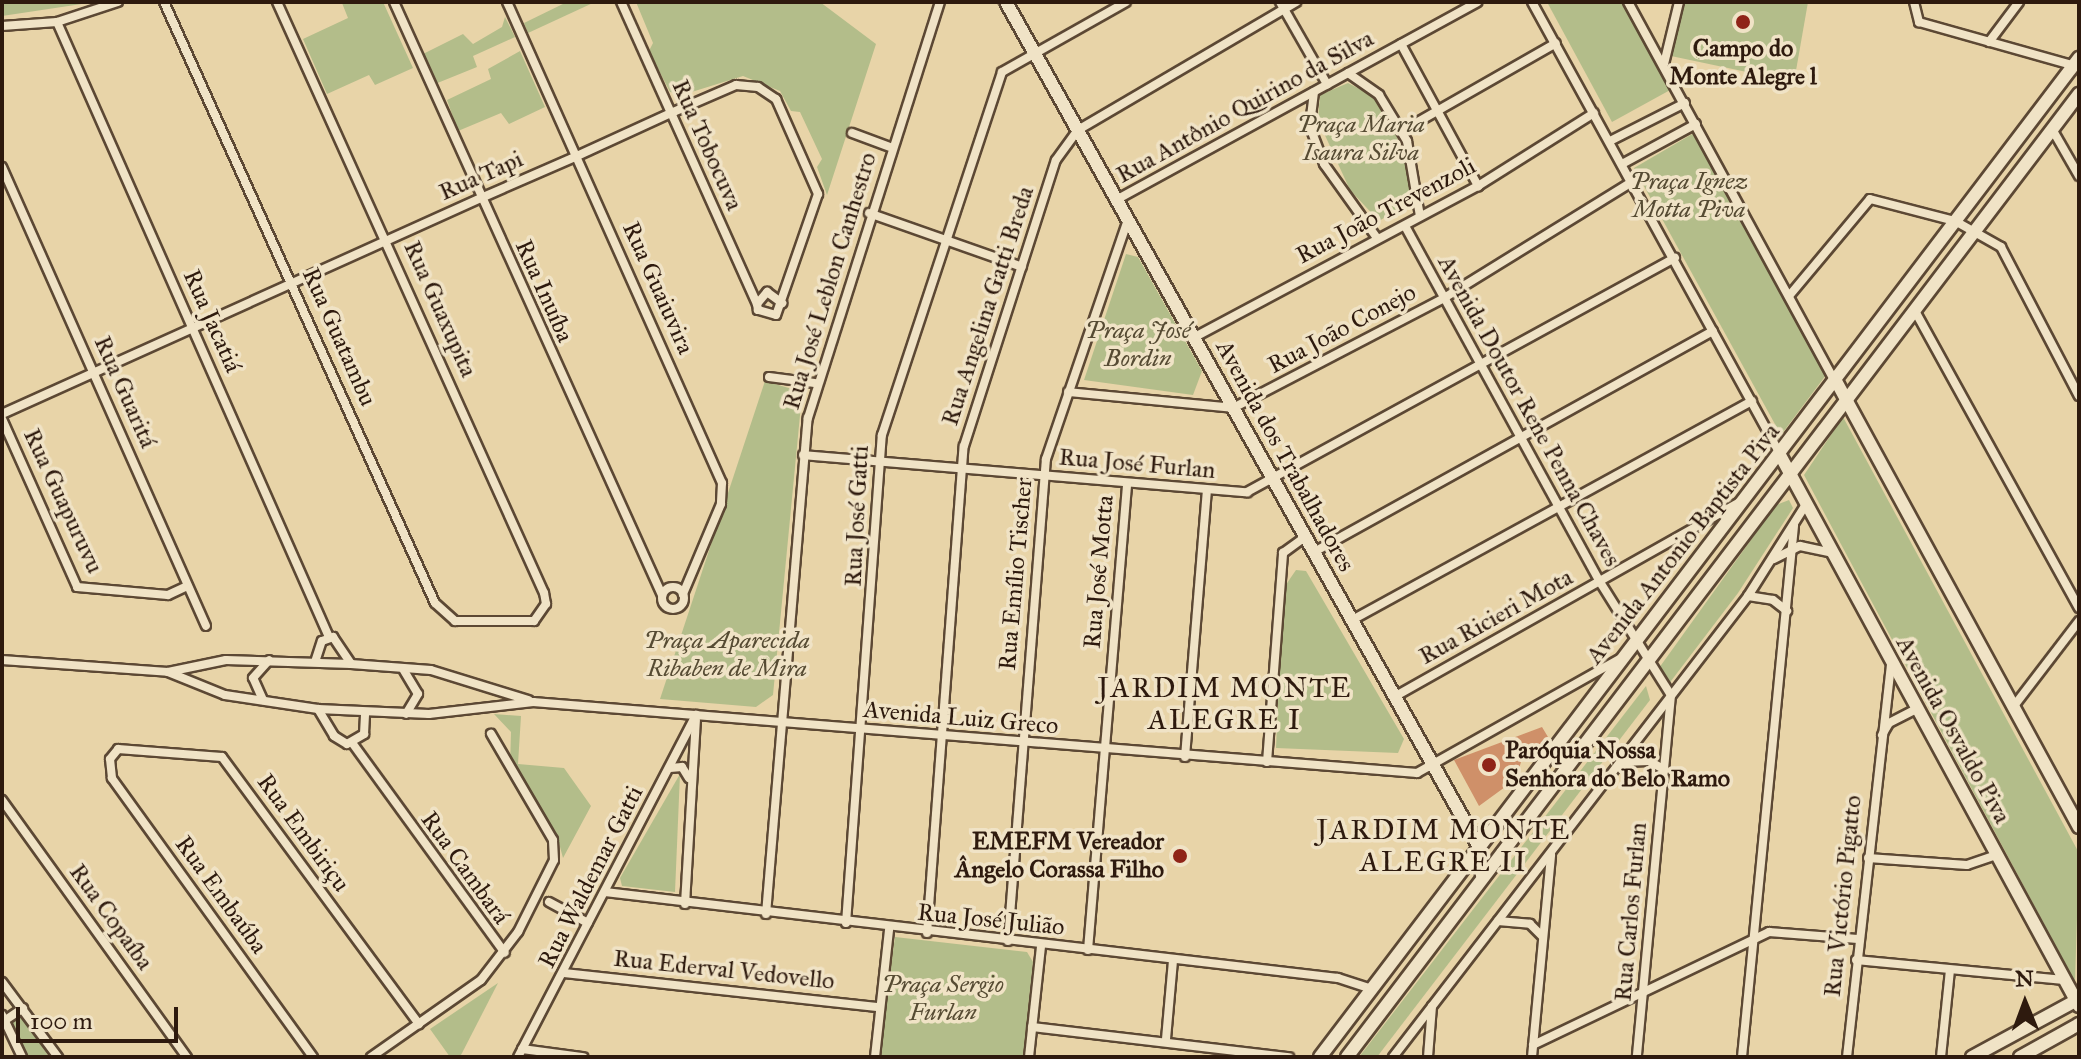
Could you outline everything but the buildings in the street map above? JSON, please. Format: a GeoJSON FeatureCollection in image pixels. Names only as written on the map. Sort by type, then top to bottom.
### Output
{"type":"FeatureCollection","features":[{"type":"Feature","properties":{"kind":"main road","name":"Avenida dos Trabalhadores"},"geometry":{"type":"LineString","coordinates":[[1006,2],[1479,847],[1482,876]]}},
{"type":"Feature","properties":{"kind":"main road","name":"Avenida Antonio Baptista Piva"},"geometry":{"type":"LineString","coordinates":[[1320,1057],[2077,63]]}},
{"type":"Feature","properties":{"kind":"main road","name":"Avenida Antonio Baptista Piva"},"geometry":{"type":"LineString","coordinates":[[1347,1057],[2079,94]]}},
{"type":"Feature","properties":{"kind":"main road"},"geometry":{"type":"LineString","coordinates":[[1836,381],[2079,827]]}},
{"type":"Feature","properties":{"kind":"main road","name":"Avenida Osvaldo Piva"},"geometry":{"type":"LineString","coordinates":[[1780,455],[1805,506],[2078,1002]]}},
{"type":"Feature","properties":{"kind":"main road"},"geometry":{"type":"LineString","coordinates":[[1479,847],[1500,853]]}},
{"type":"Feature","properties":{"kind":"main road"},"geometry":{"type":"LineString","coordinates":[[1418,927],[1434,941]]}},
{"type":"Feature","properties":{"kind":"main road"},"geometry":{"type":"LineString","coordinates":[[1972,1057],[2078,1002]]}},
{"type":"Feature","properties":{"kind":"main road"},"geometry":{"type":"LineString","coordinates":[[2020,1057],[2079,1024]]}},
{"type":"Feature","properties":{"kind":"street"},"geometry":{"type":"LineString","coordinates":[[2,26],[57,22],[118,2]]}},
{"type":"Feature","properties":{"kind":"street","name":"Rua Guatambu"},"geometry":{"type":"LineString","coordinates":[[164,2],[435,603],[455,621],[522,625]]}},
{"type":"Feature","properties":{"kind":"street","name":"Rua Guaxupita"},"geometry":{"type":"LineString","coordinates":[[277,2],[388,240],[544,593],[541,615],[522,625]]}},
{"type":"Feature","properties":{"kind":"street","name":"Rua Inuíba"},"geometry":{"type":"LineString","coordinates":[[394,2],[662,595]]}},
{"type":"Feature","properties":{"kind":"street","name":"Rua Guaiuvira"},"geometry":{"type":"LineString","coordinates":[[507,2],[722,483],[721,504],[683,594]]}},
{"type":"Feature","properties":{"kind":"street","name":"Rua Tobocuva"},"geometry":{"type":"LineString","coordinates":[[621,2],[757,304]]}},
{"type":"Feature","properties":{"kind":"street","name":"Rua José Leblon Canhestro"},"geometry":{"type":"LineString","coordinates":[[766,914],[803,455],[815,383],[940,2]]}},
{"type":"Feature","properties":{"kind":"street","name":"Rua José Gatti"},"geometry":{"type":"LineString","coordinates":[[846,923],[882,435],[1002,72],[1126,2]]}},
{"type":"Feature","properties":{"kind":"street"},"geometry":{"type":"LineString","coordinates":[[1078,130],[1282,5],[1296,2]]}},
{"type":"Feature","properties":{"kind":"street","name":"Rua Antônio Quirino da Silva"},"geometry":{"type":"LineString","coordinates":[[1116,200],[1477,2]]}},
{"type":"Feature","properties":{"kind":"street"},"geometry":{"type":"LineString","coordinates":[[1532,2],[1675,258],[1780,455]]}},
{"type":"Feature","properties":{"kind":"street"},"geometry":{"type":"LineString","coordinates":[[1628,2],[1836,381]]}},
{"type":"Feature","properties":{"kind":"street"},"geometry":{"type":"LineString","coordinates":[[1664,64],[1679,2]]}},
{"type":"Feature","properties":{"kind":"street"},"geometry":{"type":"LineString","coordinates":[[1914,2],[1919,22],[2077,63]]}},
{"type":"Feature","properties":{"kind":"street"},"geometry":{"type":"LineString","coordinates":[[1989,42],[2019,2]]}},
{"type":"Feature","properties":{"kind":"street"},"geometry":{"type":"LineString","coordinates":[[1282,5],[1327,84]]}},
{"type":"Feature","properties":{"kind":"street","name":"Rua Jacatiá"},"geometry":{"type":"LineString","coordinates":[[57,22],[329,637],[341,640],[351,664]]}},
{"type":"Feature","properties":{"kind":"street"},"geometry":{"type":"LineString","coordinates":[[1402,131],[1556,43]]}},
{"type":"Feature","properties":{"kind":"street"},"geometry":{"type":"LineString","coordinates":[[1401,44],[1478,186]]}},
{"type":"Feature","properties":{"kind":"street"},"geometry":{"type":"LineString","coordinates":[[1348,73],[1379,95],[1402,131],[1414,164],[1420,216]]}},
{"type":"Feature","properties":{"kind":"street","name":"Rua Tapi"},"geometry":{"type":"LineString","coordinates":[[2,417],[95,372],[736,85],[758,87],[776,99],[818,194],[782,303]]}},
{"type":"Feature","properties":{"kind":"street"},"geometry":{"type":"LineString","coordinates":[[1315,91],[1310,127],[1324,164],[1377,238]]}},
{"type":"Feature","properties":{"kind":"street"},"geometry":{"type":"LineString","coordinates":[[1610,141],[1685,103]]}},
{"type":"Feature","properties":{"kind":"street","name":"Rua João Trevenzoli"},"geometry":{"type":"LineString","coordinates":[[1193,338],[1478,186],[1594,113]]}},
{"type":"Feature","properties":{"kind":"street"},"geometry":{"type":"LineString","coordinates":[[1622,164],[1696,124]]}},
{"type":"Feature","properties":{"kind":"street"},"geometry":{"type":"LineString","coordinates":[[2052,129],[2079,176]]}},
{"type":"Feature","properties":{"kind":"street","name":"Rua Angelina Gatti Breda"},"geometry":{"type":"LineString","coordinates":[[927,933],[964,446],[1056,160],[1078,130]]}},
{"type":"Feature","properties":{"kind":"street"},"geometry":{"type":"LineString","coordinates":[[852,133],[890,147]]}},
{"type":"Feature","properties":{"kind":"street","name":"Rua Guaritá"},"geometry":{"type":"LineString","coordinates":[[3,171],[206,626]]}},
{"type":"Feature","properties":{"kind":"street","name":"Rua João Conejo"},"geometry":{"type":"LineString","coordinates":[[1233,408],[1444,298],[1632,182]]}},
{"type":"Feature","properties":{"kind":"street"},"geometry":{"type":"LineString","coordinates":[[1789,296],[1870,199],[1955,221],[1976,229],[2001,247],[2079,396]]}},
{"type":"Feature","properties":{"kind":"street"},"geometry":{"type":"LineString","coordinates":[[869,213],[1022,267]]}},
{"type":"Feature","properties":{"kind":"street","name":"Rua Emílio Tischer"},"geometry":{"type":"LineString","coordinates":[[1008,941],[1021,744],[1045,477],[1068,392],[1127,222]]}},
{"type":"Feature","properties":{"kind":"street","name":"Avenida Doutor Rene Penna Chaves"},"geometry":{"type":"LineString","coordinates":[[1405,226],[1481,369],[1523,436],[1600,582],[1671,695]]}},
{"type":"Feature","properties":{"kind":"street","name":"Rua José Furlan"},"geometry":{"type":"LineString","coordinates":[[803,455],[1247,492],[1481,369],[1675,258]]}},
{"type":"Feature","properties":{"kind":"street"},"geometry":{"type":"LineString","coordinates":[[767,292],[782,303],[769,317],[757,304],[767,292]]}},
{"type":"Feature","properties":{"kind":"street"},"geometry":{"type":"LineString","coordinates":[[1915,311],[2079,608]]}},
{"type":"Feature","properties":{"kind":"street"},"geometry":{"type":"LineString","coordinates":[[1314,552],[1713,331]]}},
{"type":"Feature","properties":{"kind":"street"},"geometry":{"type":"LineString","coordinates":[[769,377],[815,383]]}},
{"type":"Feature","properties":{"kind":"street"},"geometry":{"type":"LineString","coordinates":[[1068,392],[1233,408]]}},
{"type":"Feature","properties":{"kind":"street"},"geometry":{"type":"LineString","coordinates":[[1352,620],[1752,401]]}},
{"type":"Feature","properties":{"kind":"street","name":"Rua Guapuruvu"},"geometry":{"type":"LineString","coordinates":[[2,417],[77,587],[168,595],[187,586]]}},
{"type":"Feature","properties":{"kind":"street","name":"Rua José Motta"},"geometry":{"type":"LineString","coordinates":[[1088,950],[1127,484]]}},
{"type":"Feature","properties":{"kind":"street"},"geometry":{"type":"LineString","coordinates":[[1185,757],[1207,491]]}},
{"type":"Feature","properties":{"kind":"street","name":"Rua Ricieri Mota"},"geometry":{"type":"LineString","coordinates":[[1394,697],[1742,501]]}},
{"type":"Feature","properties":{"kind":"street"},"geometry":{"type":"LineString","coordinates":[[1393,1057],[1748,596],[1805,506]]}},
{"type":"Feature","properties":{"kind":"street"},"geometry":{"type":"LineString","coordinates":[[1742,1057],[1794,526]]}},
{"type":"Feature","properties":{"kind":"street"},"geometry":{"type":"LineString","coordinates":[[1267,762],[1283,553],[1305,537]]}},
{"type":"Feature","properties":{"kind":"street"},"geometry":{"type":"LineString","coordinates":[[1773,560],[1793,548],[1833,553]]}},
{"type":"Feature","properties":{"kind":"street"},"geometry":{"type":"LineString","coordinates":[[672,587],[683,594],[673,609],[662,595],[672,587]]}},
{"type":"Feature","properties":{"kind":"street"},"geometry":{"type":"LineString","coordinates":[[1748,596],[1773,600],[1787,611]]}},
{"type":"Feature","properties":{"kind":"street"},"geometry":{"type":"LineString","coordinates":[[2014,706],[2079,621]]}},
{"type":"Feature","properties":{"kind":"street"},"geometry":{"type":"LineString","coordinates":[[315,662],[329,637]]}},
{"type":"Feature","properties":{"kind":"street","name":"Avenida Luiz Greco"},"geometry":{"type":"LineString","coordinates":[[2,660],[168,672],[266,702],[318,709],[406,714],[533,702],[1103,751],[1417,773],[1623,657]]}},
{"type":"Feature","properties":{"kind":"street","name":"Avenida Luiz Greco"},"geometry":{"type":"LineString","coordinates":[[168,672],[226,660],[431,670],[533,702]]}},
{"type":"Feature","properties":{"kind":"street"},"geometry":{"type":"LineString","coordinates":[[266,702],[253,678],[270,660]]}},
{"type":"Feature","properties":{"kind":"street","name":"Rua Victório Pigatto"},"geometry":{"type":"LineString","coordinates":[[1847,1057],[1879,739],[1891,662]]}},
{"type":"Feature","properties":{"kind":"street"},"geometry":{"type":"LineString","coordinates":[[402,669],[418,694],[406,714]]}},
{"type":"Feature","properties":{"kind":"street","name":"Rua Carlos Furlan"},"geometry":{"type":"LineString","coordinates":[[1637,1057],[1671,695]]}},
{"type":"Feature","properties":{"kind":"street","name":"Rua Cambará"},"geometry":{"type":"LineString","coordinates":[[318,709],[337,740],[353,744],[505,953],[481,980],[371,1057]]}},
{"type":"Feature","properties":{"kind":"street"},"geometry":{"type":"LineString","coordinates":[[1879,739],[1889,723],[1917,709]]}},
{"type":"Feature","properties":{"kind":"street"},"geometry":{"type":"LineString","coordinates":[[353,744],[364,734],[365,712]]}},
{"type":"Feature","properties":{"kind":"street"},"geometry":{"type":"LineString","coordinates":[[685,904],[696,715]]}},
{"type":"Feature","properties":{"kind":"street","name":"Rua Waldemar Gatti"},"geometry":{"type":"LineString","coordinates":[[520,1053],[696,715]]}},
{"type":"Feature","properties":{"kind":"street"},"geometry":{"type":"LineString","coordinates":[[491,734],[555,849],[505,953]]}},
{"type":"Feature","properties":{"kind":"street","name":"Rua Embiriçu"},"geometry":{"type":"LineString","coordinates":[[113,754],[130,746],[222,757],[419,1024]]}},
{"type":"Feature","properties":{"kind":"street","name":"Rua Embaúba"},"geometry":{"type":"LineString","coordinates":[[113,754],[112,778],[313,1057]]}},
{"type":"Feature","properties":{"kind":"street"},"geometry":{"type":"LineString","coordinates":[[1621,762],[1649,761],[1665,770]]}},
{"type":"Feature","properties":{"kind":"street"},"geometry":{"type":"LineString","coordinates":[[670,768],[686,770],[690,787]]}},
{"type":"Feature","properties":{"kind":"street","name":"Rua Copaíba"},"geometry":{"type":"LineString","coordinates":[[2,800],[187,1057]]}},
{"type":"Feature","properties":{"kind":"street"},"geometry":{"type":"LineString","coordinates":[[1532,1057],[1551,853]]}},
{"type":"Feature","properties":{"kind":"street"},"geometry":{"type":"LineString","coordinates":[[1868,858],[1967,865],[1996,855]]}},
{"type":"Feature","properties":{"kind":"street","name":"Rua José Julião"},"geometry":{"type":"LineString","coordinates":[[605,892],[889,930],[1338,978],[1372,989]]}},
{"type":"Feature","properties":{"kind":"street"},"geometry":{"type":"LineString","coordinates":[[549,902],[588,923]]}},
{"type":"Feature","properties":{"kind":"street"},"geometry":{"type":"LineString","coordinates":[[1498,921],[1530,924],[1542,936]]}},
{"type":"Feature","properties":{"kind":"street"},"geometry":{"type":"LineString","coordinates":[[875,1057],[889,930]]}},
{"type":"Feature","properties":{"kind":"street"},"geometry":{"type":"LineString","coordinates":[[1533,1045],[1769,932],[1858,939]]}},
{"type":"Feature","properties":{"kind":"street"},"geometry":{"type":"LineString","coordinates":[[1029,1057],[1041,946]]}},
{"type":"Feature","properties":{"kind":"street"},"geometry":{"type":"LineString","coordinates":[[1166,1039],[1173,960]]}},
{"type":"Feature","properties":{"kind":"street"},"geometry":{"type":"LineString","coordinates":[[1856,960],[2064,980]]}},
{"type":"Feature","properties":{"kind":"street"},"geometry":{"type":"LineString","coordinates":[[1941,1057],[1950,970]]}},
{"type":"Feature","properties":{"kind":"street","name":"Rua Ederval Vedovello"},"geometry":{"type":"LineString","coordinates":[[564,973],[879,1007]]}},
{"type":"Feature","properties":{"kind":"street"},"geometry":{"type":"LineString","coordinates":[[2,982],[58,1057]]}},
{"type":"Feature","properties":{"kind":"street"},"geometry":{"type":"LineString","coordinates":[[1428,1057],[1432,1004]]}},
{"type":"Feature","properties":{"kind":"street"},"geometry":{"type":"LineString","coordinates":[[22,1057],[3,1018],[23,1008]]}},
{"type":"Feature","properties":{"kind":"street"},"geometry":{"type":"LineString","coordinates":[[1032,1027],[1166,1039],[1289,1057]]}},
{"type":"Feature","properties":{"kind":"street"},"geometry":{"type":"LineString","coordinates":[[520,1053],[583,1057]]}},
{"type":"Feature","properties":{"kind":"green space"},"geometry":{"type":"Polygon","coordinates":[[[2,2],[95,2],[2,16],[2,2]]]}},
{"type":"Feature","properties":{"kind":"green space"},"geometry":{"type":"Polygon","coordinates":[[[383,2],[413,68],[375,85],[369,75],[327,94],[303,39],[348,18],[342,3],[383,2]]]}},
{"type":"Feature","properties":{"kind":"green space"},"geometry":{"type":"Polygon","coordinates":[[[567,2],[595,2],[528,33],[524,23],[567,2]]]}},
{"type":"Feature","properties":{"kind":"green space"},"geometry":{"type":"Polygon","coordinates":[[[636,2],[820,2],[876,44],[827,195],[817,167],[822,159],[800,112],[791,111],[780,91],[743,76],[682,95],[670,92],[649,51],[653,43],[636,2]]]}},
{"type":"Feature","properties":{"kind":"green space"},"geometry":{"type":"Polygon","coordinates":[[[1547,2],[1621,2],[1672,89],[1612,122],[1547,2]]]}},
{"type":"Feature","properties":{"kind":"green space","name":"Campo do Monte Alegre l"},"geometry":{"type":"Polygon","coordinates":[[[1684,2],[1808,2],[1794,82],[1671,56],[1684,2]]]}},
{"type":"Feature","properties":{"kind":"green space"},"geometry":{"type":"Polygon","coordinates":[[[505,17],[515,37],[473,56],[477,67],[435,84],[423,54],[463,34],[473,44],[502,27],[505,17]]]}},
{"type":"Feature","properties":{"kind":"green space"},"geometry":{"type":"Polygon","coordinates":[[[520,51],[545,107],[509,124],[501,113],[458,131],[447,100],[491,79],[488,69],[520,51]]]}},
{"type":"Feature","properties":{"kind":"green space","name":"Praça Maria Isaura Silva"},"geometry":{"type":"Polygon","coordinates":[[[1348,83],[1379,99],[1406,157],[1412,201],[1379,221],[1350,190],[1318,120],[1320,95],[1348,83]]]}},
{"type":"Feature","properties":{"kind":"green space","name":"Praça Ignez Motta Piva"},"geometry":{"type":"Polygon","coordinates":[[[1694,133],[1826,375],[1781,435],[1634,168],[1694,133]]]}},
{"type":"Feature","properties":{"kind":"green space","name":"Praça José Bordin"},"geometry":{"type":"Polygon","coordinates":[[[1126,254],[1138,257],[1202,371],[1193,395],[1084,380],[1126,254]]]}},
{"type":"Feature","properties":{"kind":"green space","name":"Praça Aparecida Ribaben de Mira"},"geometry":{"type":"Polygon","coordinates":[[[765,381],[792,389],[801,405],[773,695],[756,707],[660,699],[765,381]]]}},
{"type":"Feature","properties":{"kind":"green space"},"geometry":{"type":"Polygon","coordinates":[[[1843,417],[2079,853],[2075,982],[1804,475],[1843,417]]]}},
{"type":"Feature","properties":{"kind":"green space"},"geometry":{"type":"Polygon","coordinates":[[[1789,500],[1793,508],[1738,593],[1668,685],[1659,668],[1776,505],[1789,500]]]}},
{"type":"Feature","properties":{"kind":"green space"},"geometry":{"type":"Polygon","coordinates":[[[1296,570],[1306,571],[1404,739],[1398,753],[1276,748],[1283,589],[1296,570]]]}},
{"type":"Feature","properties":{"kind":"green space"},"geometry":{"type":"Polygon","coordinates":[[[1646,686],[1650,700],[1377,1057],[1359,1057],[1646,686]]]}},
{"type":"Feature","properties":{"kind":"green space"},"geometry":{"type":"Polygon","coordinates":[[[494,714],[521,716],[518,764],[564,768],[591,806],[563,858],[556,832],[510,767],[511,732],[494,714]]]}},
{"type":"Feature","properties":{"kind":"green space"},"geometry":{"type":"Polygon","coordinates":[[[680,774],[675,892],[622,886],[620,878],[680,774]]]}},
{"type":"Feature","properties":{"kind":"green space","name":"Praça Sergio Furlan"},"geometry":{"type":"Polygon","coordinates":[[[895,937],[1027,952],[1033,962],[1023,1057],[878,1057],[895,937]]]}},
{"type":"Feature","properties":{"kind":"green space"},"geometry":{"type":"Polygon","coordinates":[[[498,983],[460,1057],[450,1057],[430,1029],[498,983]]]}},
{"type":"Feature","properties":{"kind":"green space"},"geometry":{"type":"Polygon","coordinates":[[[17,1016],[22,1017],[49,1057],[28,1057],[12,1025],[17,1016]]]}},
{"type":"Feature","properties":{"kind":"place","name":"Campo do Monte Alegre l"},"geometry":{"type":"Point","coordinates":[1743,22]}},
{"type":"Feature","properties":{"kind":"place","name":"Paróquia Nossa Senhora do Belo Ramo"},"geometry":{"type":"Point","coordinates":[1489,765]}},
{"type":"Feature","properties":{"kind":"place","name":"EMEFM Vereador Ângelo Corassa Filho"},"geometry":{"type":"Point","coordinates":[1180,856]}},
{"type":"Feature","properties":{"kind":"district","name":"JARDIM MONTE ALEGRE I"},"geometry":{"type":"Point","coordinates":[1225,704]}},
{"type":"Feature","properties":{"kind":"district","name":"JARDIM MONTE ALEGRE II"},"geometry":{"type":"Point","coordinates":[1444,846]}}]}
